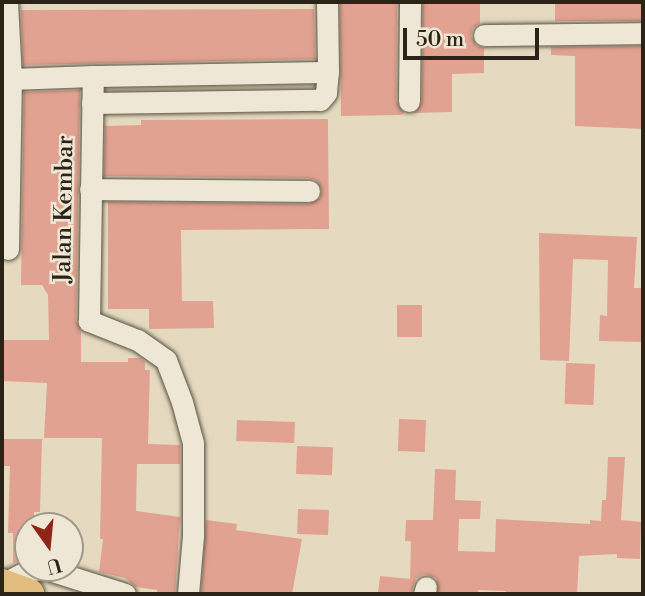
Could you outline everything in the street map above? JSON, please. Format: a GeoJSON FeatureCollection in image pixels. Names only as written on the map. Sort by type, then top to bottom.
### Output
{"type":"FeatureCollection","features":[{"type":"Feature","properties":{"kind":"street"},"geometry":{"type":"LineString","coordinates":[[7,2],[8,249]]}},
{"type":"Feature","properties":{"kind":"street"},"geometry":{"type":"LineString","coordinates":[[92,103],[320,100],[326,93],[328,72],[327,2]]}},
{"type":"Feature","properties":{"kind":"street"},"geometry":{"type":"LineString","coordinates":[[409,101],[410,2]]}},
{"type":"Feature","properties":{"kind":"street"},"geometry":{"type":"LineString","coordinates":[[484,36],[643,33]]}},
{"type":"Feature","properties":{"kind":"street"},"geometry":{"type":"LineString","coordinates":[[8,74],[93,76],[328,72]]}},
{"type":"Feature","properties":{"kind":"street","name":"Jalan Kembar"},"geometry":{"type":"LineString","coordinates":[[93,76],[89,321],[136,340],[166,360],[193,443],[193,536],[188,594]]}},
{"type":"Feature","properties":{"kind":"street"},"geometry":{"type":"LineString","coordinates":[[90,189],[309,191]]}},
{"type":"Feature","properties":{"kind":"street"},"geometry":{"type":"LineString","coordinates":[[14,590],[30,570],[46,569],[125,594]]}},
{"type":"Feature","properties":{"kind":"building"},"geometry":{"type":"Polygon","coordinates":[[[340,2],[397,2],[396,101],[404,113],[401,115],[341,116],[340,2]]]}},
{"type":"Feature","properties":{"kind":"building"},"geometry":{"type":"Polygon","coordinates":[[[423,2],[480,2],[480,23],[473,28],[471,36],[477,46],[484,48],[484,73],[452,74],[452,112],[414,113],[422,101],[423,2]]]}},
{"type":"Feature","properties":{"kind":"building"},"geometry":{"type":"Polygon","coordinates":[[[555,2],[643,2],[643,21],[555,21],[555,2]]]}},
{"type":"Feature","properties":{"kind":"building"},"geometry":{"type":"Polygon","coordinates":[[[314,9],[315,59],[23,65],[21,10],[314,9]]]}},
{"type":"Feature","properties":{"kind":"building"},"geometry":{"type":"Polygon","coordinates":[[[643,46],[643,129],[575,126],[575,56],[551,55],[551,47],[643,46]]]}},
{"type":"Feature","properties":{"kind":"building"},"geometry":{"type":"Polygon","coordinates":[[[80,90],[76,321],[81,331],[81,362],[128,362],[128,358],[140,358],[145,362],[145,370],[150,370],[148,444],[180,445],[180,464],[137,464],[136,511],[180,517],[175,594],[157,594],[157,590],[136,587],[125,578],[99,572],[103,539],[100,539],[102,438],[44,438],[47,383],[2,381],[2,340],[49,340],[48,295],[42,285],[21,285],[24,92],[80,90]]]}},
{"type":"Feature","properties":{"kind":"building"},"geometry":{"type":"Polygon","coordinates":[[[328,119],[329,229],[181,230],[182,301],[213,301],[214,328],[149,329],[149,309],[108,309],[108,202],[309,204],[320,198],[322,190],[316,180],[309,178],[104,176],[105,126],[141,125],[141,120],[328,119]]]}},
{"type":"Feature","properties":{"kind":"building"},"geometry":{"type":"Polygon","coordinates":[[[539,233],[637,237],[634,288],[643,288],[643,342],[599,341],[600,315],[607,316],[608,260],[573,259],[569,361],[540,360],[539,233]]]}},
{"type":"Feature","properties":{"kind":"building"},"geometry":{"type":"Polygon","coordinates":[[[397,305],[422,305],[422,337],[397,337],[397,305]]]}},
{"type":"Feature","properties":{"kind":"building"},"geometry":{"type":"Polygon","coordinates":[[[566,363],[595,364],[594,405],[565,404],[566,363]]]}},
{"type":"Feature","properties":{"kind":"building"},"geometry":{"type":"Polygon","coordinates":[[[399,419],[426,420],[425,452],[398,451],[399,419]]]}},
{"type":"Feature","properties":{"kind":"building"},"geometry":{"type":"Polygon","coordinates":[[[237,420],[295,422],[294,443],[236,441],[237,420]]]}},
{"type":"Feature","properties":{"kind":"building"},"geometry":{"type":"Polygon","coordinates":[[[2,439],[42,439],[40,512],[14,512],[13,563],[13,533],[8,533],[10,466],[2,466],[2,439]]]}},
{"type":"Feature","properties":{"kind":"building"},"geometry":{"type":"Polygon","coordinates":[[[297,446],[333,447],[332,475],[296,474],[297,446]]]}},
{"type":"Feature","properties":{"kind":"building"},"geometry":{"type":"Polygon","coordinates":[[[608,457],[625,457],[621,520],[641,522],[640,559],[617,558],[617,554],[579,556],[577,594],[505,594],[506,591],[478,590],[478,594],[438,594],[436,578],[424,574],[416,578],[411,594],[378,594],[380,576],[410,579],[411,541],[405,541],[406,520],[433,520],[435,469],[456,470],[455,500],[481,501],[480,519],[459,519],[458,551],[495,552],[496,519],[590,524],[590,520],[601,521],[602,500],[606,500],[608,457]]]}},
{"type":"Feature","properties":{"kind":"building"},"geometry":{"type":"Polygon","coordinates":[[[298,509],[329,510],[328,535],[297,534],[298,509]]]}},
{"type":"Feature","properties":{"kind":"building"},"geometry":{"type":"Polygon","coordinates":[[[206,520],[237,524],[236,530],[302,539],[292,594],[201,594],[206,520]]]}}]}
